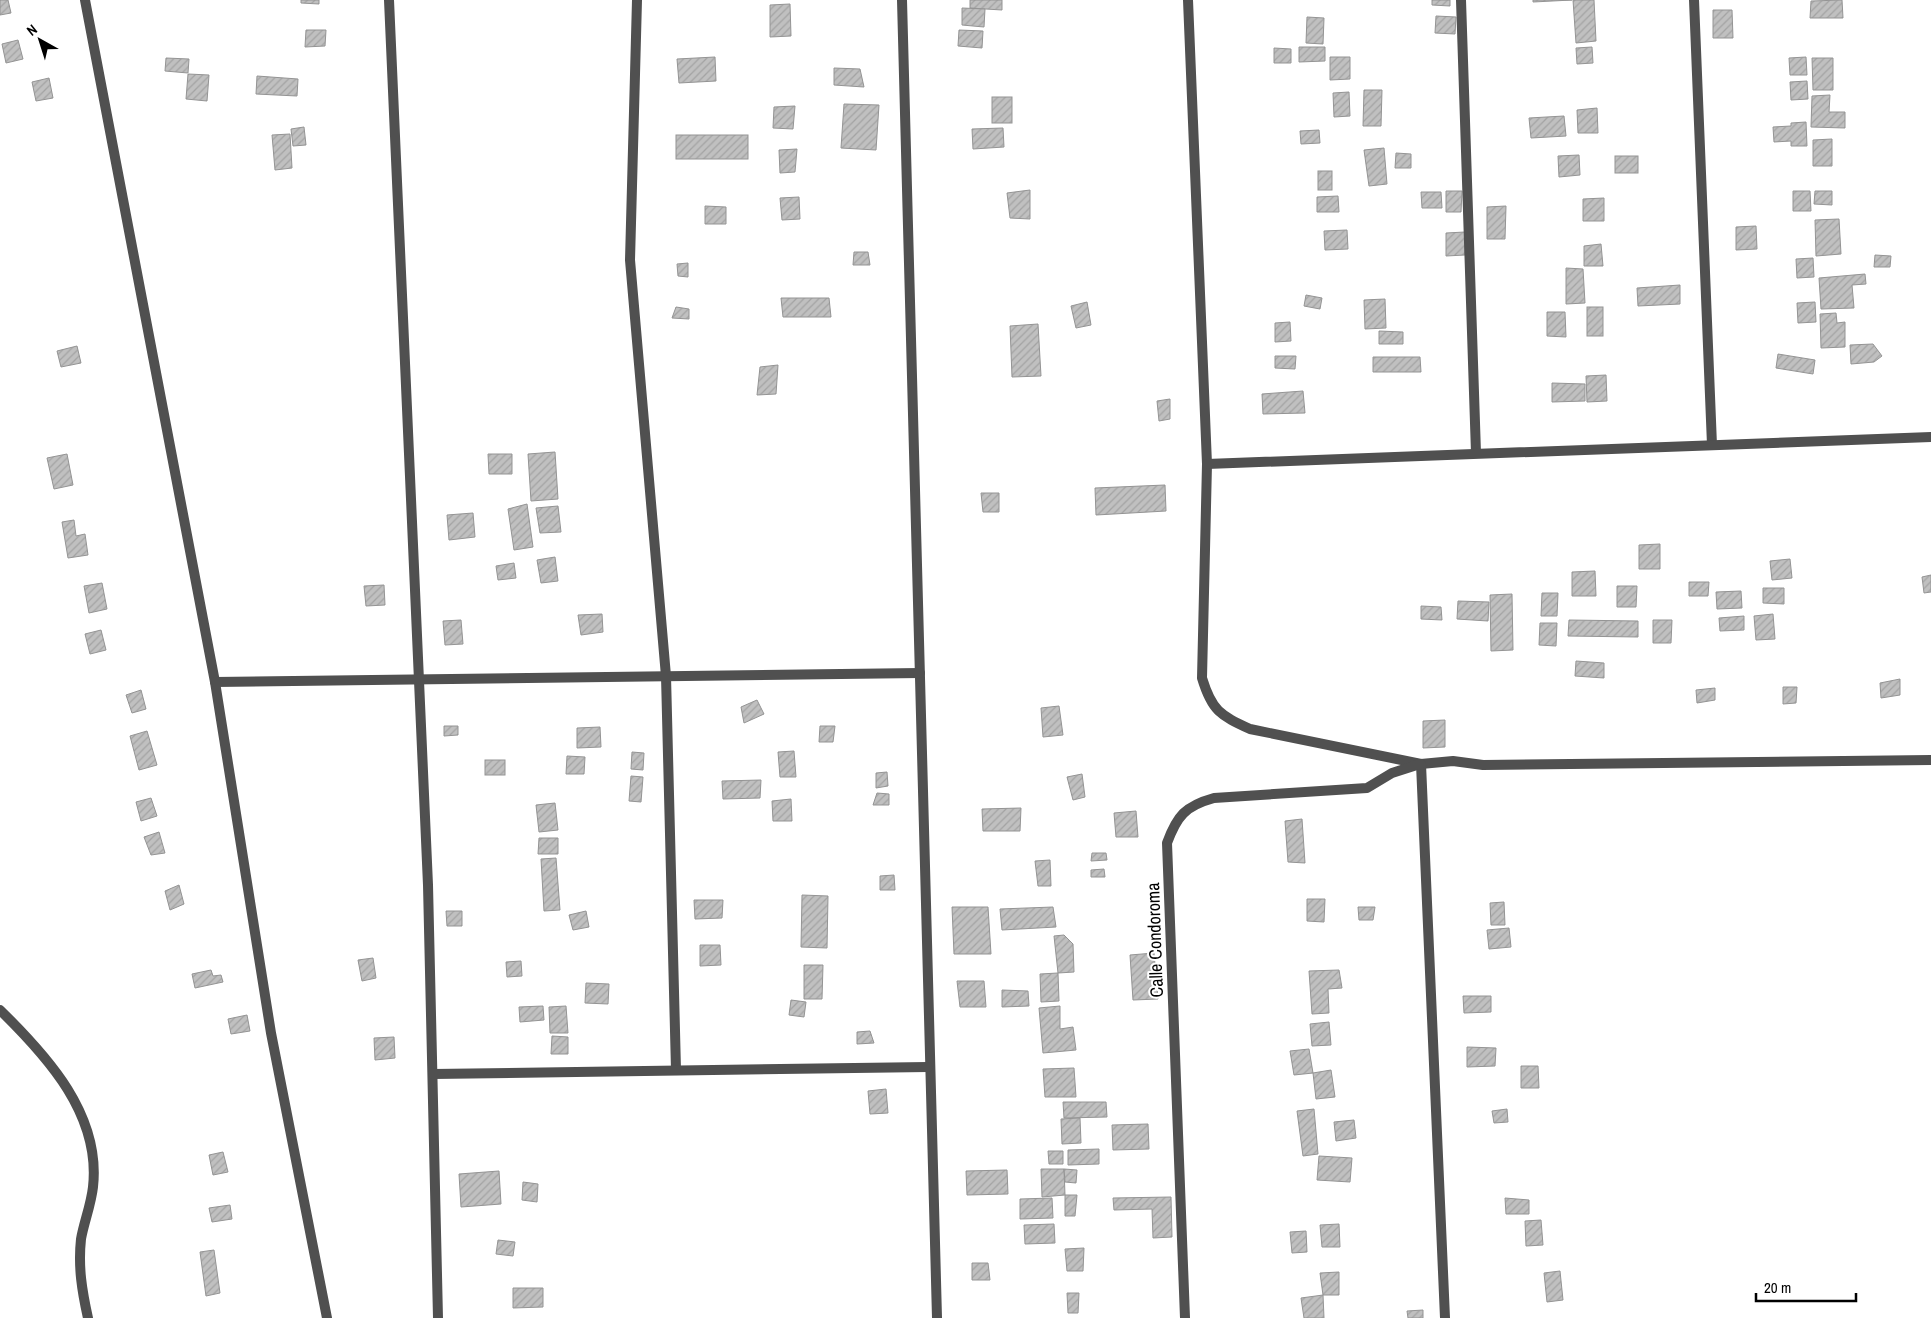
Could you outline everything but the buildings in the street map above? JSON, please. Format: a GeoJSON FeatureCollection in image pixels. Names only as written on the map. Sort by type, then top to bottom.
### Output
{"type":"FeatureCollection","features":[{"type":"Feature","properties":{"kind":"street"},"geometry":{"type":"LineString","coordinates":[[85,0],[215,682],[272,1033],[326,1318]]}},
{"type":"Feature","properties":{"kind":"street"},"geometry":{"type":"LineString","coordinates":[[389,0],[428,885],[438,1318]]}},
{"type":"Feature","properties":{"kind":"street"},"geometry":{"type":"LineString","coordinates":[[637,0],[630,260],[666,676],[676,1070]]}},
{"type":"Feature","properties":{"kind":"street"},"geometry":{"type":"LineString","coordinates":[[902,0],[920,673],[928,1067],[936,1318]]}},
{"type":"Feature","properties":{"kind":"street"},"geometry":{"type":"LineString","coordinates":[[1188,0],[1207,464],[1202,678],[1207,694],[1215,708],[1224,717],[1250,729],[1421,764],[1453,761],[1484,765],[1931,760]]}},
{"type":"Feature","properties":{"kind":"street"},"geometry":{"type":"LineString","coordinates":[[1461,0],[1476,453]]}},
{"type":"Feature","properties":{"kind":"street"},"geometry":{"type":"LineString","coordinates":[[1694,0],[1712,445]]}},
{"type":"Feature","properties":{"kind":"street"},"geometry":{"type":"LineString","coordinates":[[1207,464],[1931,437]]}},
{"type":"Feature","properties":{"kind":"street"},"geometry":{"type":"LineString","coordinates":[[215,682],[920,673]]}},
{"type":"Feature","properties":{"kind":"street"},"geometry":{"type":"LineString","coordinates":[[1421,764],[1445,1318]]}},
{"type":"Feature","properties":{"kind":"street","name":"Calle Condoroma"},"geometry":{"type":"LineString","coordinates":[[1185,1318],[1167,843],[1172,830],[1181,815],[1196,803],[1214,798],[1367,788],[1392,773],[1421,764]]}},
{"type":"Feature","properties":{"kind":"street"},"geometry":{"type":"LineString","coordinates":[[0,1010],[54,1067],[80,1110],[94,1157],[93,1189],[82,1239],[79,1278],[88,1318]]}},
{"type":"Feature","properties":{"kind":"street"},"geometry":{"type":"LineString","coordinates":[[433,1074],[928,1067]]}}]}
